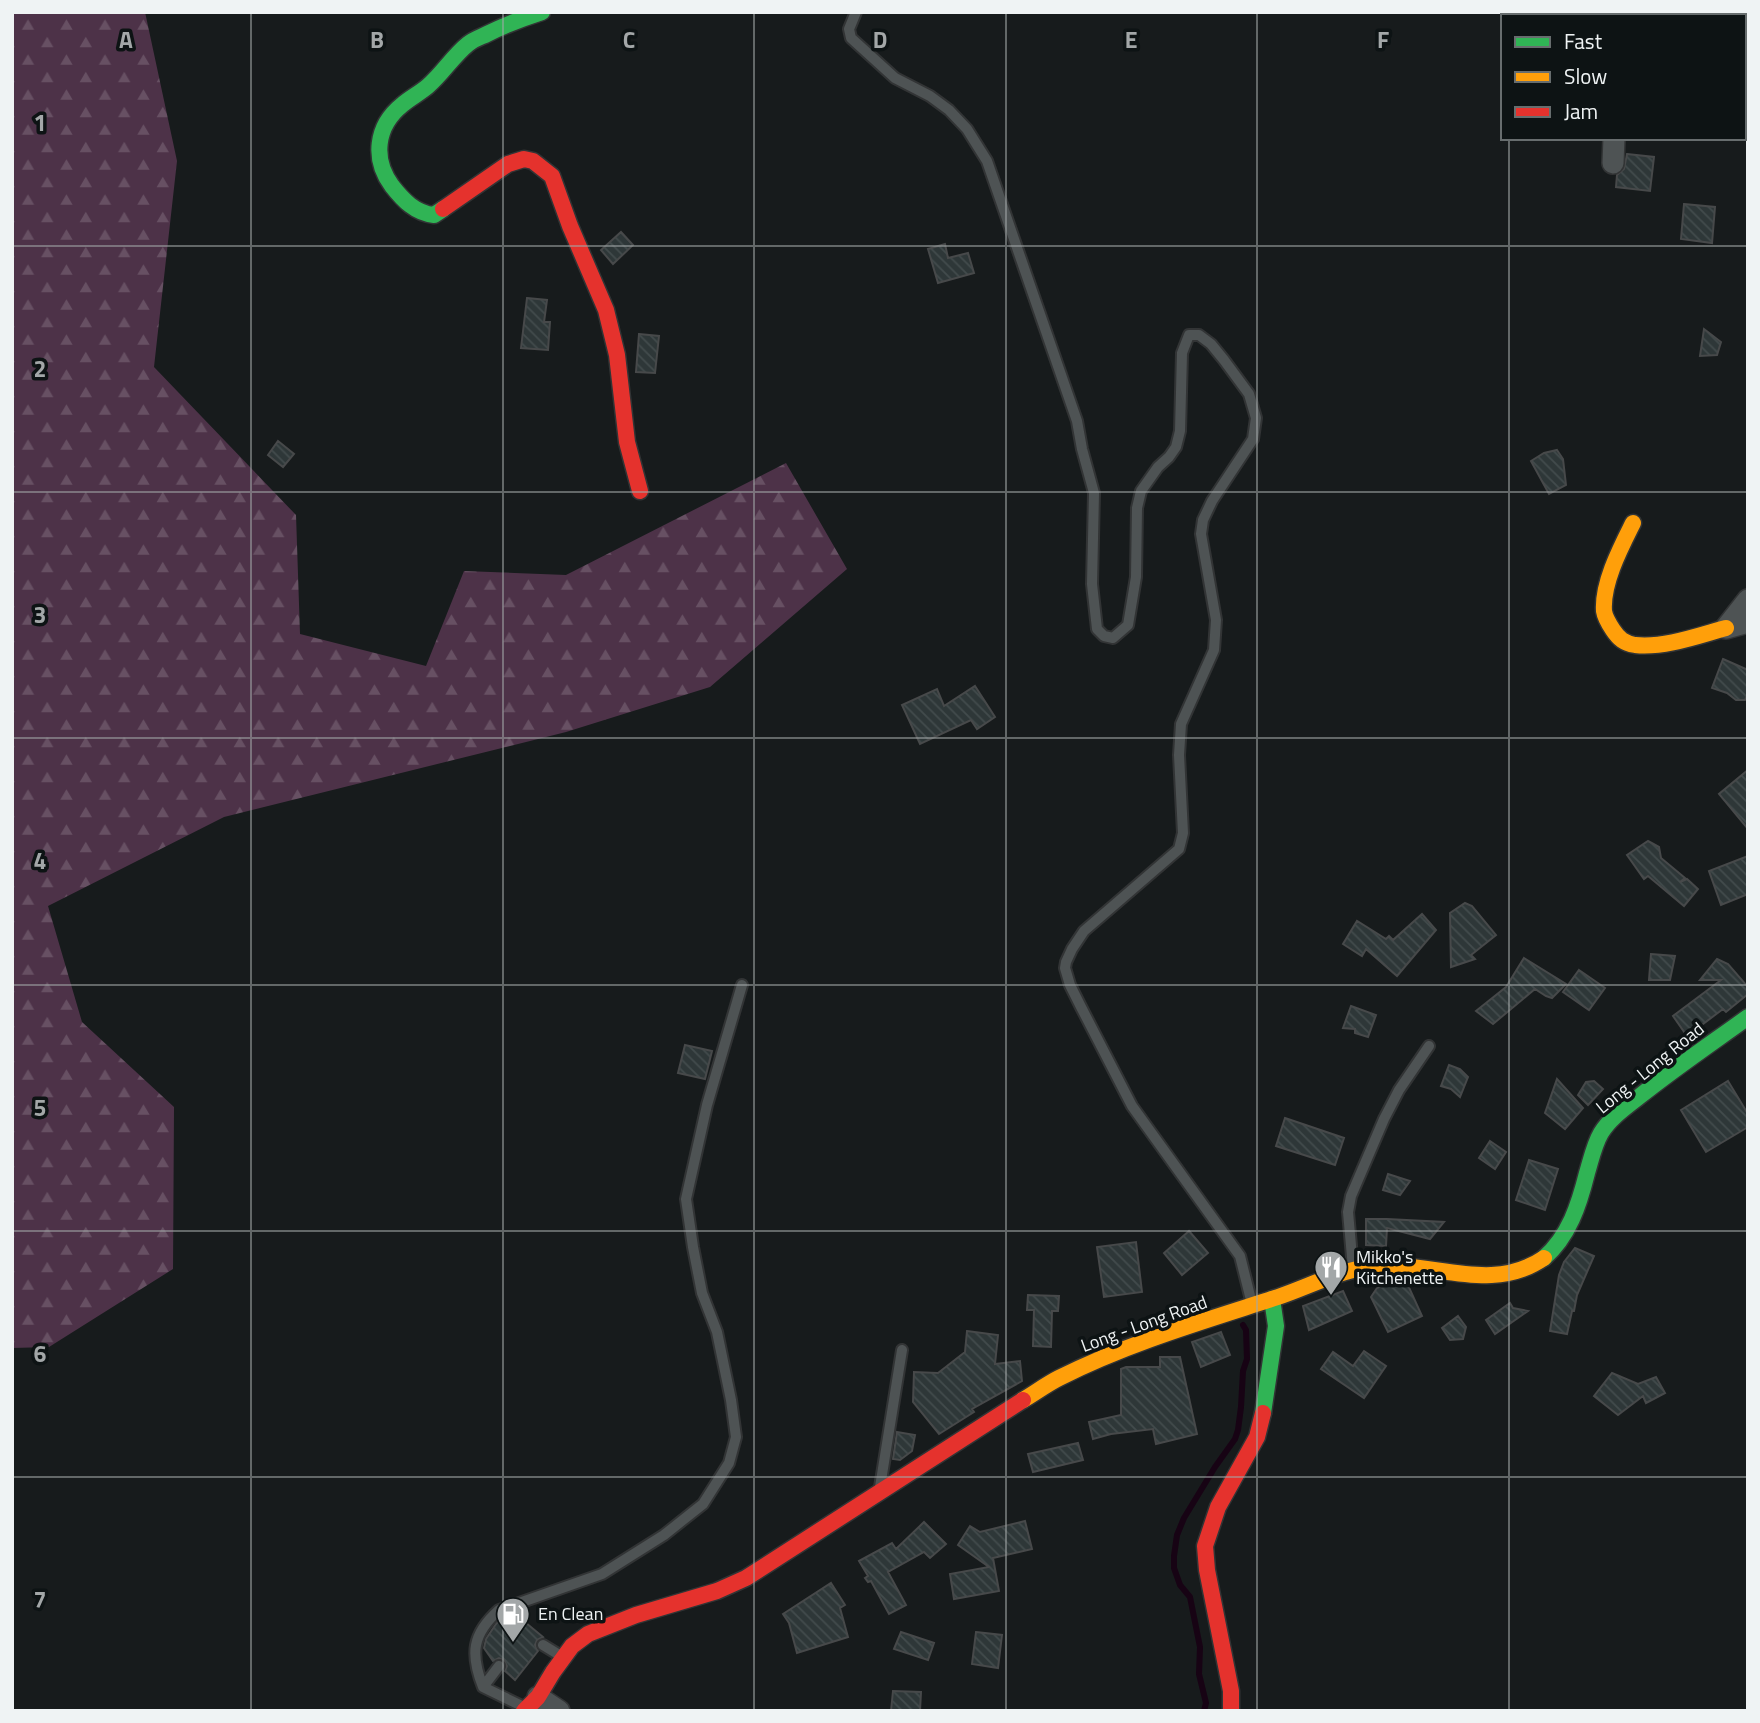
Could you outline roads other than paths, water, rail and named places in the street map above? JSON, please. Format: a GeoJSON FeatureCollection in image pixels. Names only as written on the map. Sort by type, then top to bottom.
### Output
{"type":"FeatureCollection","features":[{"type":"Feature","properties":{"kind":"main road"},"geometry":{"type":"LineString","coordinates":[[542,12],[510,22],[470,43],[426,88],[397,108],[384,125],[378,145],[381,166],[388,181],[406,203],[426,215],[438,213],[508,164],[524,159],[533,161],[552,176],[606,310],[617,355],[627,442],[640,491]]}},
{"type":"Feature","properties":{"kind":"main road"},"geometry":{"type":"LineString","coordinates":[[1633,523],[1615,561],[1605,602],[1604,612],[1618,638],[1624,642],[1642,645],[1669,642],[1726,628]]}},
{"type":"Feature","properties":{"kind":"main road","name":"Long - Long Road"},"geometry":{"type":"LineString","coordinates":[[530,1705],[572,1646],[588,1634],[636,1615],[717,1591],[746,1578],[1056,1379],[1099,1360],[1353,1270],[1386,1265],[1485,1277],[1503,1276],[1536,1264],[1550,1253],[1572,1222],[1596,1143],[1606,1126],[1673,1069],[1748,1017]]}},
{"type":"Feature","properties":{"kind":"main road"},"geometry":{"type":"LineString","coordinates":[[1231,1711],[1231,1691],[1207,1570],[1205,1546],[1218,1507],[1257,1437],[1276,1326],[1272,1298]]}},
{"type":"Feature","properties":{"kind":"street"},"geometry":{"type":"LineString","coordinates":[[1635,14],[1655,14]]}},
{"type":"Feature","properties":{"kind":"street"},"geometry":{"type":"LineString","coordinates":[[1614,140],[1614,163]]}},
{"type":"Feature","properties":{"kind":"street"},"geometry":{"type":"LineString","coordinates":[[1726,628],[1748,600]]}},
{"type":"Feature","properties":{"kind":"street"},"geometry":{"type":"LineString","coordinates":[[1726,628],[1748,622]]}},
{"type":"Feature","properties":{"kind":"street"},"geometry":{"type":"LineString","coordinates":[[530,1705],[559,1711]]}},
{"type":"Feature","properties":{"kind":"lane"},"geometry":{"type":"LineString","coordinates":[[856,12],[849,29],[851,38],[895,78],[930,96],[949,110],[967,129],[988,161],[1077,421],[1094,493],[1092,584],[1097,629],[1104,636],[1114,638],[1128,625],[1136,577],[1137,508],[1142,491],[1176,447],[1180,430],[1182,353],[1189,335],[1199,335],[1211,344],[1248,394],[1256,418],[1253,439],[1212,501],[1203,520],[1201,534],[1216,620],[1214,650],[1181,724],[1181,844],[1179,849],[1084,931],[1065,968],[1070,985],[1132,1106],[1240,1256],[1252,1304]]}},
{"type":"Feature","properties":{"kind":"lane"},"geometry":{"type":"LineString","coordinates":[[530,1705],[483,1687],[474,1651],[486,1621],[499,1610],[602,1574],[664,1535],[703,1504],[729,1464],[736,1437],[731,1400],[717,1332],[702,1293],[686,1199],[707,1105],[742,985]]}},
{"type":"Feature","properties":{"kind":"lane"},"geometry":{"type":"LineString","coordinates":[[1353,1270],[1348,1212],[1351,1196],[1399,1090],[1429,1046]]}},
{"type":"Feature","properties":{"kind":"lane"},"geometry":{"type":"LineString","coordinates":[[879,1493],[902,1350]]}},
{"type":"Feature","properties":{"kind":"lane"},"geometry":{"type":"LineString","coordinates":[[543,1645],[564,1658]]}},
{"type":"Feature","properties":{"kind":"lane"},"geometry":{"type":"LineString","coordinates":[[483,1687],[499,1666]]}},
{"type":"Feature","properties":{"kind":"waterway"},"geometry":{"type":"LineString","coordinates":[[1204,1711],[1206,1703],[1199,1674],[1200,1647],[1190,1597],[1180,1585],[1174,1568],[1174,1556],[1177,1535],[1184,1518],[1235,1439],[1238,1430],[1243,1371],[1247,1359],[1246,1330],[1243,1325]]}},
{"type":"Feature","properties":{"kind":"place","name":"Mikko's Kitchenette"},"geometry":{"type":"Point","coordinates":[1331,1297]}},
{"type":"Feature","properties":{"kind":"place","name":"En Clean"},"geometry":{"type":"Point","coordinates":[513,1644]}}]}
